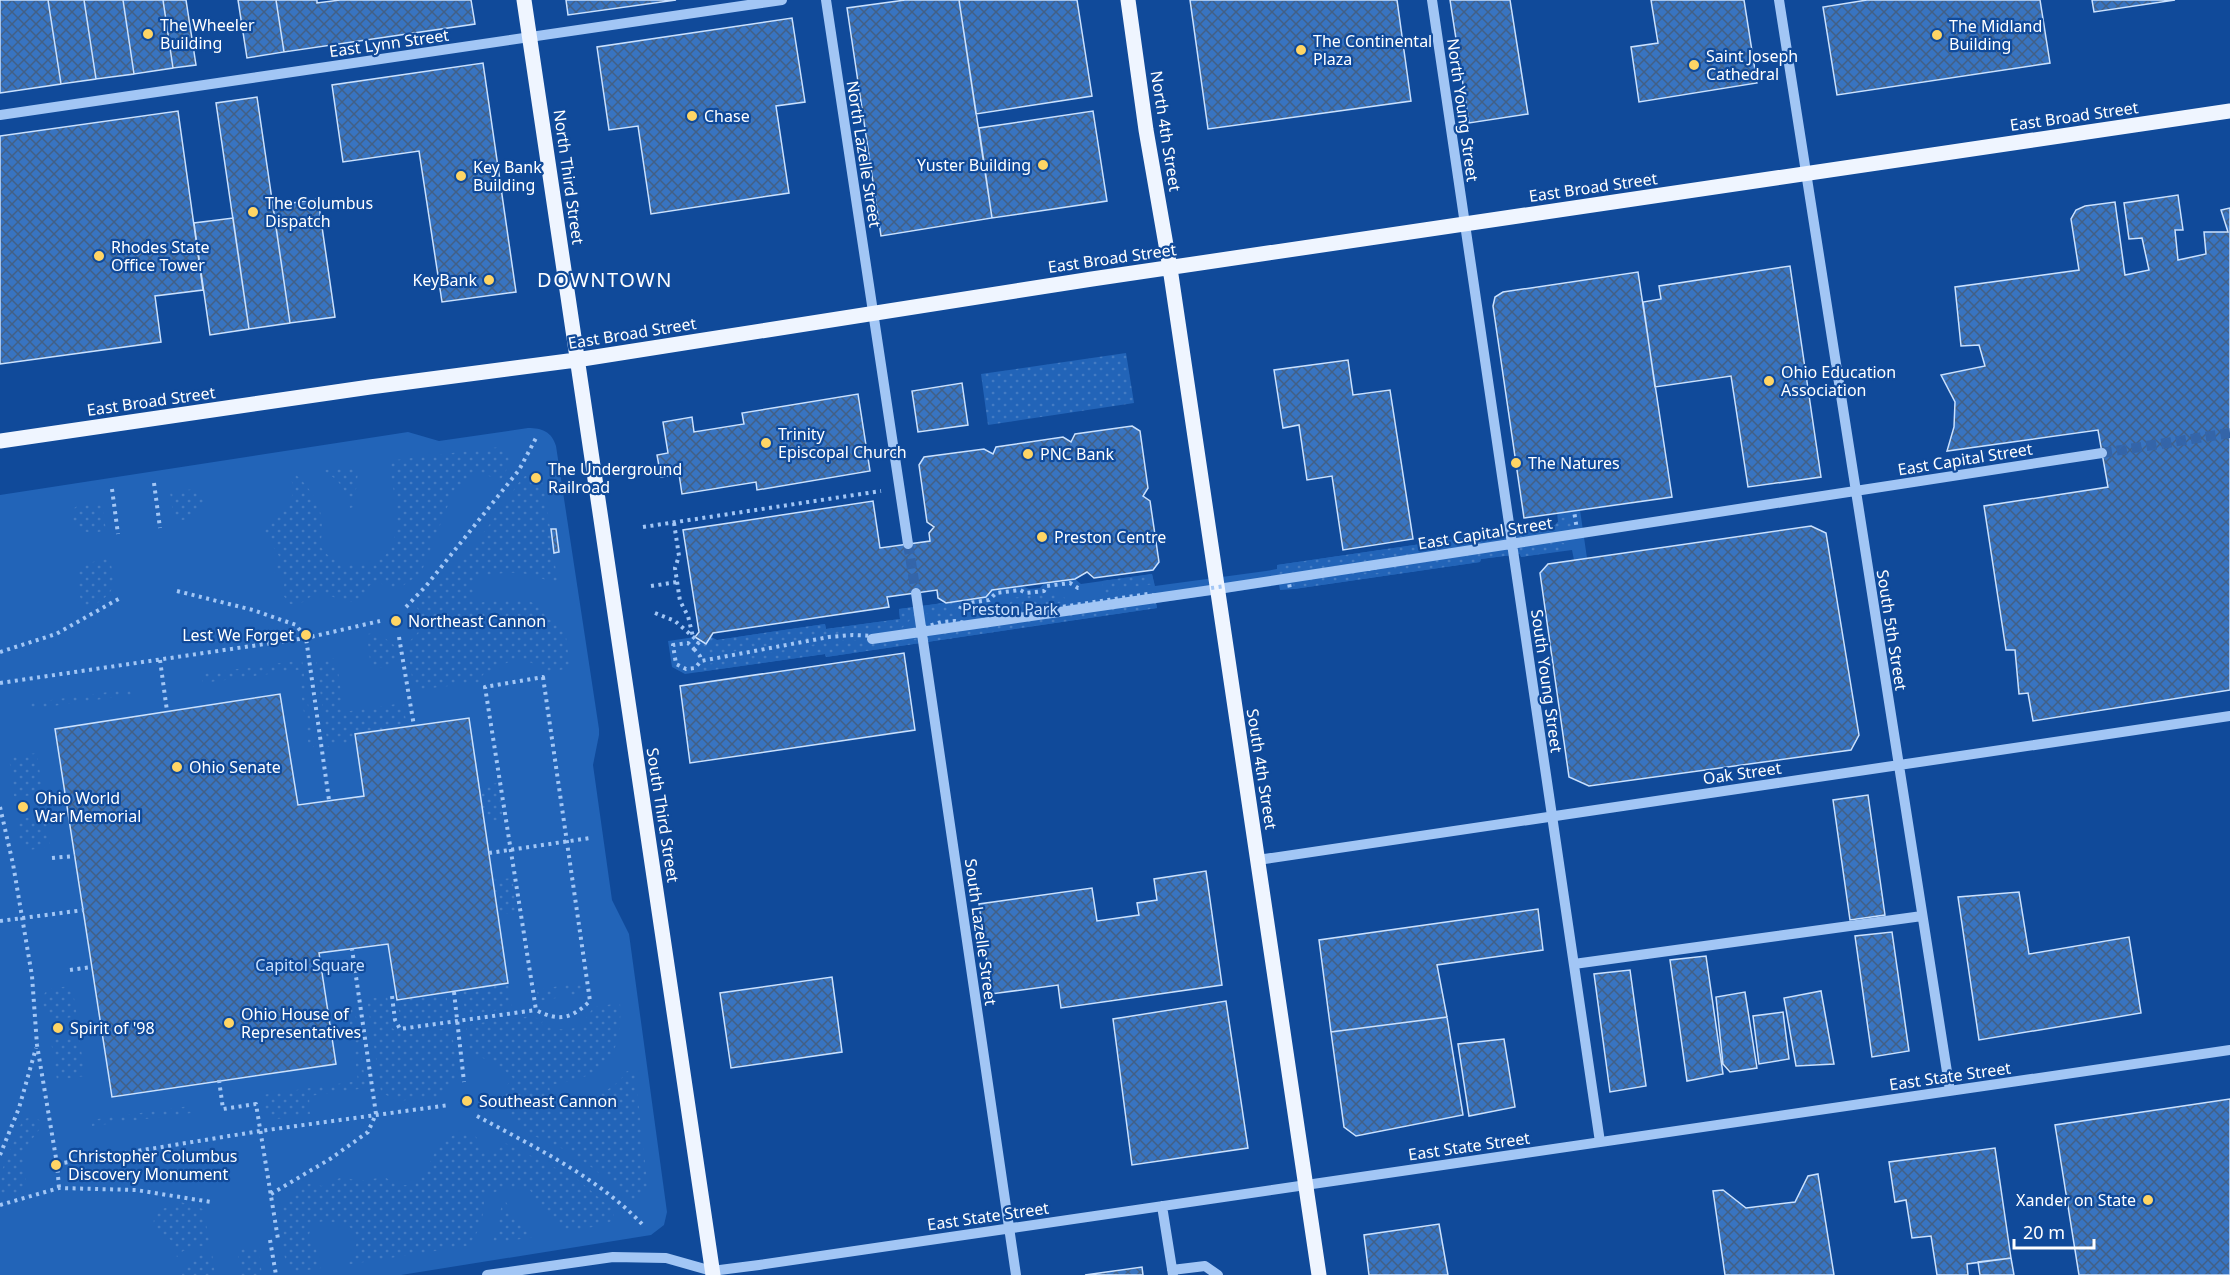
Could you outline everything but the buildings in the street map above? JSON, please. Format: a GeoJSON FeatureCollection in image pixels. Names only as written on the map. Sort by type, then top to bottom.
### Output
{"type":"FeatureCollection","features":[{"type":"Feature","properties":{"kind":"main road","name":"North Third Street"},"geometry":{"type":"LineString","coordinates":[[524,0],[576,360]]}},
{"type":"Feature","properties":{"kind":"main road","name":"North 4th Street"},"geometry":{"type":"LineString","coordinates":[[1128,0],[1170,268]]}},
{"type":"Feature","properties":{"kind":"main road","name":"East Broad Street"},"geometry":{"type":"LineString","coordinates":[[0,441],[370,387],[576,360],[1170,268],[2230,111]]}},
{"type":"Feature","properties":{"kind":"main road","name":"South 4th Street"},"geometry":{"type":"LineString","coordinates":[[1170,268],[1319,1275]]}},
{"type":"Feature","properties":{"kind":"main road","name":"South Third Street"},"geometry":{"type":"LineString","coordinates":[[576,360],[710,1274]]}},
{"type":"Feature","properties":{"kind":"street","name":"East Lynn Street"},"geometry":{"type":"LineString","coordinates":[[0,115],[782,0]]}},
{"type":"Feature","properties":{"kind":"street","name":"North Lazelle Street"},"geometry":{"type":"LineString","coordinates":[[826,0],[873,313]]}},
{"type":"Feature","properties":{"kind":"street","name":"North Young Street"},"geometry":{"type":"LineString","coordinates":[[1432,0],[1465,224]]}},
{"type":"Feature","properties":{"kind":"street","name":"South 5th Street"},"geometry":{"type":"LineString","coordinates":[[1779,0],[1950,1091]]}},
{"type":"Feature","properties":{"kind":"street","name":"South Young Street"},"geometry":{"type":"LineString","coordinates":[[1465,224],[1600,1142]]}},
{"type":"Feature","properties":{"kind":"street"},"geometry":{"type":"LineString","coordinates":[[873,313],[908,544]]}},
{"type":"Feature","properties":{"kind":"street","name":"East Capital Street"},"geometry":{"type":"LineString","coordinates":[[872,639],[1218,590],[2102,453]]}},
{"type":"Feature","properties":{"kind":"street","name":"South Lazelle Street"},"geometry":{"type":"LineString","coordinates":[[916,593],[1016,1275]]}},
{"type":"Feature","properties":{"kind":"street","name":"Oak Street"},"geometry":{"type":"LineString","coordinates":[[1258,860],[2230,716]]}},
{"type":"Feature","properties":{"kind":"street"},"geometry":{"type":"LineString","coordinates":[[1574,964],[1922,916]]}},
{"type":"Feature","properties":{"kind":"street","name":"East State Street"},"geometry":{"type":"LineString","coordinates":[[487,1275],[613,1257],[666,1258],[710,1274],[1009,1228],[2230,1050]]}},
{"type":"Feature","properties":{"kind":"street"},"geometry":{"type":"LineString","coordinates":[[1162,1206],[1172,1273],[1205,1266],[1218,1275]]}},
{"type":"Feature","properties":{"kind":"path"},"geometry":{"type":"LineString","coordinates":[[406,607],[426,586],[519,470],[536,438]]}},
{"type":"Feature","properties":{"kind":"path"},"geometry":{"type":"LineString","coordinates":[[154,483],[160,528]]}},
{"type":"Feature","properties":{"kind":"path"},"geometry":{"type":"LineString","coordinates":[[112,489],[118,534]]}},
{"type":"Feature","properties":{"kind":"path"},"geometry":{"type":"LineString","coordinates":[[643,527],[882,491]]}},
{"type":"Feature","properties":{"kind":"path"},"geometry":{"type":"LineString","coordinates":[[701,661],[700,656],[688,643],[673,645],[676,664],[686,669],[695,668],[701,661],[829,638],[853,635],[896,638],[941,622],[955,621],[971,624],[990,621],[1001,616],[1148,594],[1156,596],[1343,569],[1371,569],[1392,562],[1578,536],[1574,511]]}},
{"type":"Feature","properties":{"kind":"path"},"geometry":{"type":"LineString","coordinates":[[674,523],[679,556],[675,568],[680,601],[688,616],[693,637]]}},
{"type":"Feature","properties":{"kind":"path"},"geometry":{"type":"LineString","coordinates":[[1288,577],[1290,589]]}},
{"type":"Feature","properties":{"kind":"path"},"geometry":{"type":"LineString","coordinates":[[651,586],[677,582]]}},
{"type":"Feature","properties":{"kind":"path"},"geometry":{"type":"LineString","coordinates":[[990,600],[996,593],[1005,590],[1020,590],[1026,593],[1044,591],[1047,586],[1057,583],[1070,583],[1078,588],[1088,587]]}},
{"type":"Feature","properties":{"kind":"path"},"geometry":{"type":"LineString","coordinates":[[177,591],[253,610],[296,626],[306,638],[329,800]]}},
{"type":"Feature","properties":{"kind":"path"},"geometry":{"type":"LineString","coordinates":[[1100,593],[1101,601]]}},
{"type":"Feature","properties":{"kind":"path"},"geometry":{"type":"LineString","coordinates":[[0,652],[56,634],[122,597]]}},
{"type":"Feature","properties":{"kind":"path"},"geometry":{"type":"LineString","coordinates":[[655,613],[675,621],[699,642],[694,649]]}},
{"type":"Feature","properties":{"kind":"path"},"geometry":{"type":"LineString","coordinates":[[0,683],[306,638],[380,621]]}},
{"type":"Feature","properties":{"kind":"path"},"geometry":{"type":"LineString","coordinates":[[399,637],[414,726]]}},
{"type":"Feature","properties":{"kind":"path"},"geometry":{"type":"LineString","coordinates":[[160,660],[167,711]]}},
{"type":"Feature","properties":{"kind":"path"},"geometry":{"type":"LineString","coordinates":[[392,996],[395,1020],[400,1029],[536,1010],[548,1016],[564,1017],[579,1012],[590,1001],[543,677],[485,687],[536,1010]]}},
{"type":"Feature","properties":{"kind":"path"},"geometry":{"type":"LineString","coordinates":[[0,807],[13,864],[32,976],[37,1045],[59,1188]]}},
{"type":"Feature","properties":{"kind":"path"},"geometry":{"type":"LineString","coordinates":[[489,853],[590,838]]}},
{"type":"Feature","properties":{"kind":"path"},"geometry":{"type":"LineString","coordinates":[[52,858],[75,856]]}},
{"type":"Feature","properties":{"kind":"path"},"geometry":{"type":"LineString","coordinates":[[0,921],[84,910]]}},
{"type":"Feature","properties":{"kind":"path"},"geometry":{"type":"LineString","coordinates":[[271,1194],[330,1159],[368,1132],[376,1114],[352,949]]}},
{"type":"Feature","properties":{"kind":"path"},"geometry":{"type":"LineString","coordinates":[[70,970],[92,967]]}},
{"type":"Feature","properties":{"kind":"path"},"geometry":{"type":"LineString","coordinates":[[454,992],[464,1082]]}},
{"type":"Feature","properties":{"kind":"path"},"geometry":{"type":"LineString","coordinates":[[0,1155],[19,1108],[37,1045]]}},
{"type":"Feature","properties":{"kind":"path"},"geometry":{"type":"LineString","coordinates":[[219,1080],[223,1109],[256,1104],[278,1239]]}},
{"type":"Feature","properties":{"kind":"path"},"geometry":{"type":"LineString","coordinates":[[57,1164],[260,1131],[449,1105]]}},
{"type":"Feature","properties":{"kind":"path"},"geometry":{"type":"LineString","coordinates":[[477,1116],[589,1179],[626,1208],[642,1224]]}},
{"type":"Feature","properties":{"kind":"path"},"geometry":{"type":"LineString","coordinates":[[0,1205],[59,1188],[136,1190],[211,1202]]}},
{"type":"Feature","properties":{"kind":"path"},"geometry":{"type":"LineString","coordinates":[[270,1240],[276,1275]]}},
{"type":"Feature","properties":{"kind":"green space"},"geometry":{"type":"Polygon","coordinates":[[[1126,353],[1134,403],[988,425],[981,374],[1126,353]]]}},
{"type":"Feature","properties":{"kind":"green space","name":"Capitol Square"},"geometry":{"type":"Polygon","coordinates":[[[528,428],[546,432],[552,437],[556,446],[599,729],[593,765],[612,900],[629,934],[667,1212],[664,1225],[651,1235],[401,1275],[0,1275],[0,495],[408,432],[439,441],[528,428]]]}},
{"type":"Feature","properties":{"kind":"green space"},"geometry":{"type":"Polygon","coordinates":[[[500,447],[508,453],[509,461],[500,481],[480,472],[454,490],[421,573],[394,592],[381,583],[370,585],[354,602],[318,592],[298,605],[290,604],[283,595],[285,577],[275,573],[274,569],[279,556],[265,533],[265,525],[283,509],[292,496],[294,490],[287,475],[294,473],[314,497],[321,515],[320,546],[335,560],[355,565],[374,562],[386,554],[393,542],[396,510],[388,461],[500,447]]]}},
{"type":"Feature","properties":{"kind":"green space"},"geometry":{"type":"Polygon","coordinates":[[[354,466],[358,472],[354,507],[350,508],[344,490],[337,480],[323,470],[354,466]]]}},
{"type":"Feature","properties":{"kind":"green space"},"geometry":{"type":"Polygon","coordinates":[[[533,475],[541,479],[545,492],[558,586],[536,576],[517,573],[474,577],[472,585],[475,603],[512,599],[529,601],[546,609],[565,629],[570,668],[548,671],[526,661],[515,660],[506,663],[492,673],[487,670],[482,676],[483,682],[414,690],[407,643],[417,634],[421,620],[414,603],[451,570],[480,538],[520,481],[525,476],[533,475]]]}},
{"type":"Feature","properties":{"kind":"green space"},"geometry":{"type":"Polygon","coordinates":[[[195,489],[202,494],[204,502],[201,510],[192,518],[174,521],[170,492],[195,489]]]}},
{"type":"Feature","properties":{"kind":"green space"},"geometry":{"type":"Polygon","coordinates":[[[102,502],[106,531],[86,532],[74,524],[71,519],[73,509],[77,506],[102,502]]]}},
{"type":"Feature","properties":{"kind":"green space","name":"Preston Park"},"geometry":{"type":"Polygon","coordinates":[[[1580,510],[1587,558],[1574,560],[1572,550],[1521,557],[1520,554],[1294,589],[1280,590],[1279,585],[1156,603],[1157,608],[826,657],[825,654],[685,674],[672,667],[668,641],[695,637],[706,644],[711,637],[717,640],[825,624],[826,629],[900,619],[899,609],[986,597],[992,590],[1022,586],[1029,589],[1040,588],[1044,583],[1075,579],[1081,584],[1152,574],[1155,586],[1266,571],[1277,569],[1277,565],[1476,536],[1477,539],[1519,534],[1519,529],[1555,525],[1558,522],[1557,513],[1580,510]]]}},
{"type":"Feature","properties":{"kind":"green space"},"geometry":{"type":"Polygon","coordinates":[[[1571,517],[1574,531],[1569,532],[1564,527],[1549,529],[1550,533],[1389,558],[1378,553],[1360,565],[1279,574],[1277,565],[1476,536],[1477,539],[1519,534],[1519,529],[1555,525],[1558,518],[1571,517]]]}},
{"type":"Feature","properties":{"kind":"green space"},"geometry":{"type":"Polygon","coordinates":[[[1555,542],[1564,543],[1565,550],[1521,557],[1520,554],[1481,559],[1480,562],[1294,589],[1293,580],[1341,572],[1379,573],[1388,567],[1555,542]]]}},
{"type":"Feature","properties":{"kind":"green space"},"geometry":{"type":"Polygon","coordinates":[[[110,558],[113,578],[111,590],[103,599],[86,610],[78,589],[79,567],[110,558]]]}},
{"type":"Feature","properties":{"kind":"green space"},"geometry":{"type":"Polygon","coordinates":[[[1152,574],[1154,584],[1119,589],[1115,593],[1104,594],[1102,581],[1152,574]]]}},
{"type":"Feature","properties":{"kind":"green space"},"geometry":{"type":"Polygon","coordinates":[[[1054,592],[1065,598],[1065,602],[1009,610],[1012,598],[1054,592]]]}},
{"type":"Feature","properties":{"kind":"green space"},"geometry":{"type":"Polygon","coordinates":[[[959,601],[953,616],[939,617],[933,613],[914,616],[898,632],[853,631],[754,648],[751,645],[739,647],[736,651],[710,656],[699,647],[703,641],[706,643],[711,637],[717,640],[825,624],[826,629],[900,619],[899,609],[959,601]]]}},
{"type":"Feature","properties":{"kind":"green space"},"geometry":{"type":"Polygon","coordinates":[[[1156,602],[1157,608],[826,657],[825,654],[698,672],[703,665],[838,640],[907,640],[932,636],[943,626],[1156,602]]]}},
{"type":"Feature","properties":{"kind":"green space"},"geometry":{"type":"Polygon","coordinates":[[[378,633],[394,645],[397,665],[371,669],[367,634],[378,633]]]}},
{"type":"Feature","properties":{"kind":"green space"},"geometry":{"type":"Polygon","coordinates":[[[336,658],[344,712],[403,703],[407,727],[355,734],[356,742],[328,747],[316,661],[336,658]]]}},
{"type":"Feature","properties":{"kind":"green space"},"geometry":{"type":"Polygon","coordinates":[[[302,660],[314,747],[309,748],[298,670],[203,683],[201,674],[302,660]]]}},
{"type":"Feature","properties":{"kind":"green space"},"geometry":{"type":"Polygon","coordinates":[[[130,689],[131,695],[31,709],[30,703],[130,689]]]}},
{"type":"Feature","properties":{"kind":"green space"},"geometry":{"type":"Polygon","coordinates":[[[37,753],[43,794],[14,796],[9,757],[37,753]]]}},
{"type":"Feature","properties":{"kind":"green space"},"geometry":{"type":"Polygon","coordinates":[[[498,783],[503,819],[485,822],[479,786],[498,783]]]}},
{"type":"Feature","properties":{"kind":"green space"},"geometry":{"type":"Polygon","coordinates":[[[46,816],[50,846],[32,850],[23,847],[17,835],[19,822],[27,818],[46,816]]]}},
{"type":"Feature","properties":{"kind":"green space"},"geometry":{"type":"Polygon","coordinates":[[[512,878],[517,912],[499,915],[493,880],[512,878]]]}},
{"type":"Feature","properties":{"kind":"green space"},"geometry":{"type":"Polygon","coordinates":[[[582,982],[584,992],[569,996],[567,990],[555,992],[556,998],[539,1001],[537,990],[582,982]]]}},
{"type":"Feature","properties":{"kind":"green space"},"geometry":{"type":"Polygon","coordinates":[[[508,983],[512,1008],[471,1014],[465,1011],[462,990],[508,983]]]}},
{"type":"Feature","properties":{"kind":"green space"},"geometry":{"type":"Polygon","coordinates":[[[72,986],[77,1016],[58,1020],[49,1017],[43,1005],[45,993],[53,988],[72,986]]]}},
{"type":"Feature","properties":{"kind":"green space"},"geometry":{"type":"Polygon","coordinates":[[[446,992],[449,1012],[446,1018],[401,1022],[397,1000],[446,992]]]}},
{"type":"Feature","properties":{"kind":"green space"},"geometry":{"type":"Polygon","coordinates":[[[387,996],[392,1028],[398,1032],[419,1034],[447,1028],[452,1032],[458,1078],[448,1087],[444,1096],[397,1101],[381,1092],[367,999],[387,996]]]}},
{"type":"Feature","properties":{"kind":"green space"},"geometry":{"type":"Polygon","coordinates":[[[347,1002],[354,1002],[366,1088],[309,1096],[310,1114],[277,1119],[269,1116],[264,1107],[262,1095],[358,1081],[347,1002]]]}},
{"type":"Feature","properties":{"kind":"green space"},"geometry":{"type":"Polygon","coordinates":[[[620,1003],[618,1038],[606,1062],[596,1071],[583,1077],[549,1085],[552,1105],[562,1104],[594,1097],[613,1086],[627,1071],[635,1073],[648,1189],[640,1199],[633,1202],[570,1152],[521,1130],[521,1124],[508,1115],[502,1104],[504,1091],[513,1078],[501,1067],[469,1051],[466,1029],[471,1024],[532,1016],[543,1021],[541,1024],[545,1026],[570,1029],[579,1026],[594,1007],[620,1003]]]}},
{"type":"Feature","properties":{"kind":"green space"},"geometry":{"type":"Polygon","coordinates":[[[79,1036],[85,1076],[57,1080],[51,1041],[79,1036]]]}},
{"type":"Feature","properties":{"kind":"green space"},"geometry":{"type":"Polygon","coordinates":[[[190,1106],[191,1113],[92,1126],[91,1120],[190,1106]]]}},
{"type":"Feature","properties":{"kind":"green space"},"geometry":{"type":"Polygon","coordinates":[[[33,1116],[42,1122],[25,1150],[24,1166],[27,1185],[21,1192],[0,1197],[0,1175],[21,1124],[25,1119],[33,1116]]]}},
{"type":"Feature","properties":{"kind":"green space"},"geometry":{"type":"Polygon","coordinates":[[[462,1132],[475,1135],[488,1151],[497,1151],[505,1143],[576,1178],[611,1208],[614,1219],[601,1225],[568,1230],[550,1218],[540,1207],[529,1188],[507,1188],[484,1196],[481,1223],[467,1246],[345,1265],[356,1246],[356,1234],[347,1226],[320,1222],[312,1227],[308,1241],[316,1249],[321,1268],[288,1273],[282,1243],[285,1242],[282,1215],[285,1201],[296,1189],[305,1183],[322,1186],[342,1177],[359,1181],[385,1177],[397,1186],[415,1184],[427,1170],[442,1143],[462,1132]]]}},
{"type":"Feature","properties":{"kind":"green space"},"geometry":{"type":"Polygon","coordinates":[[[174,1200],[203,1209],[210,1244],[183,1251],[177,1257],[172,1241],[154,1227],[157,1212],[172,1207],[174,1200]]]}},
{"type":"Feature","properties":{"kind":"green space"},"geometry":{"type":"Polygon","coordinates":[[[502,1202],[506,1202],[512,1213],[535,1237],[492,1243],[498,1227],[502,1202]]]}},
{"type":"Feature","properties":{"kind":"green space"},"geometry":{"type":"Polygon","coordinates":[[[258,1247],[262,1275],[241,1275],[237,1250],[258,1247]]]}},
{"type":"Feature","properties":{"kind":"green space"},"geometry":{"type":"Polygon","coordinates":[[[212,1253],[215,1275],[182,1275],[185,1264],[192,1258],[212,1253]]]}},
{"type":"Feature","properties":{"kind":"tunnel"},"geometry":{"type":"LineString","coordinates":[[2102,453],[2230,433]]}},
{"type":"Feature","properties":{"kind":"tunnel"},"geometry":{"type":"LineString","coordinates":[[908,544],[916,593]]}},
{"type":"Feature","properties":{"kind":"place","name":"The Wheeler Building"},"geometry":{"type":"Point","coordinates":[148,34]}},
{"type":"Feature","properties":{"kind":"place","name":"The Midland Building"},"geometry":{"type":"Point","coordinates":[1937,35]}},
{"type":"Feature","properties":{"kind":"place","name":"The Continental Plaza"},"geometry":{"type":"Point","coordinates":[1301,50]}},
{"type":"Feature","properties":{"kind":"place","name":"Saint Joseph Cathedral"},"geometry":{"type":"Point","coordinates":[1694,65]}},
{"type":"Feature","properties":{"kind":"place","name":"Chase"},"geometry":{"type":"Point","coordinates":[692,116]}},
{"type":"Feature","properties":{"kind":"place","name":"Yuster Building"},"geometry":{"type":"Point","coordinates":[1043,165]}},
{"type":"Feature","properties":{"kind":"place","name":"Key Bank Building"},"geometry":{"type":"Point","coordinates":[461,176]}},
{"type":"Feature","properties":{"kind":"place","name":"The Columbus Dispatch"},"geometry":{"type":"Point","coordinates":[253,212]}},
{"type":"Feature","properties":{"kind":"place","name":"Rhodes State Office Tower"},"geometry":{"type":"Point","coordinates":[99,256]}},
{"type":"Feature","properties":{"kind":"place","name":"KeyBank"},"geometry":{"type":"Point","coordinates":[489,280]}},
{"type":"Feature","properties":{"kind":"place","name":"Ohio Education Association"},"geometry":{"type":"Point","coordinates":[1769,381]}},
{"type":"Feature","properties":{"kind":"place","name":"Trinity Episcopal Church"},"geometry":{"type":"Point","coordinates":[766,443]}},
{"type":"Feature","properties":{"kind":"place","name":"PNC Bank"},"geometry":{"type":"Point","coordinates":[1028,454]}},
{"type":"Feature","properties":{"kind":"place","name":"The Natures"},"geometry":{"type":"Point","coordinates":[1516,463]}},
{"type":"Feature","properties":{"kind":"place","name":"The Underground Railroad"},"geometry":{"type":"Point","coordinates":[536,478]}},
{"type":"Feature","properties":{"kind":"place","name":"Preston Centre"},"geometry":{"type":"Point","coordinates":[1042,537]}},
{"type":"Feature","properties":{"kind":"place","name":"Northeast Cannon"},"geometry":{"type":"Point","coordinates":[396,621]}},
{"type":"Feature","properties":{"kind":"place","name":"Lest We Forget"},"geometry":{"type":"Point","coordinates":[306,635]}},
{"type":"Feature","properties":{"kind":"place","name":"Ohio Senate"},"geometry":{"type":"Point","coordinates":[177,767]}},
{"type":"Feature","properties":{"kind":"place","name":"Ohio World War Memorial"},"geometry":{"type":"Point","coordinates":[23,807]}},
{"type":"Feature","properties":{"kind":"place","name":"Ohio House of Representatives"},"geometry":{"type":"Point","coordinates":[229,1023]}},
{"type":"Feature","properties":{"kind":"place","name":"Spirit of '98"},"geometry":{"type":"Point","coordinates":[58,1028]}},
{"type":"Feature","properties":{"kind":"place","name":"Southeast Cannon"},"geometry":{"type":"Point","coordinates":[467,1101]}},
{"type":"Feature","properties":{"kind":"place","name":"Christopher Columbus Discovery Monument"},"geometry":{"type":"Point","coordinates":[56,1165]}},
{"type":"Feature","properties":{"kind":"place","name":"Xander on State"},"geometry":{"type":"Point","coordinates":[2148,1200]}},
{"type":"Feature","properties":{"kind":"district","name":"DOWNTOWN"},"geometry":{"type":"Point","coordinates":[605,280]}}]}
